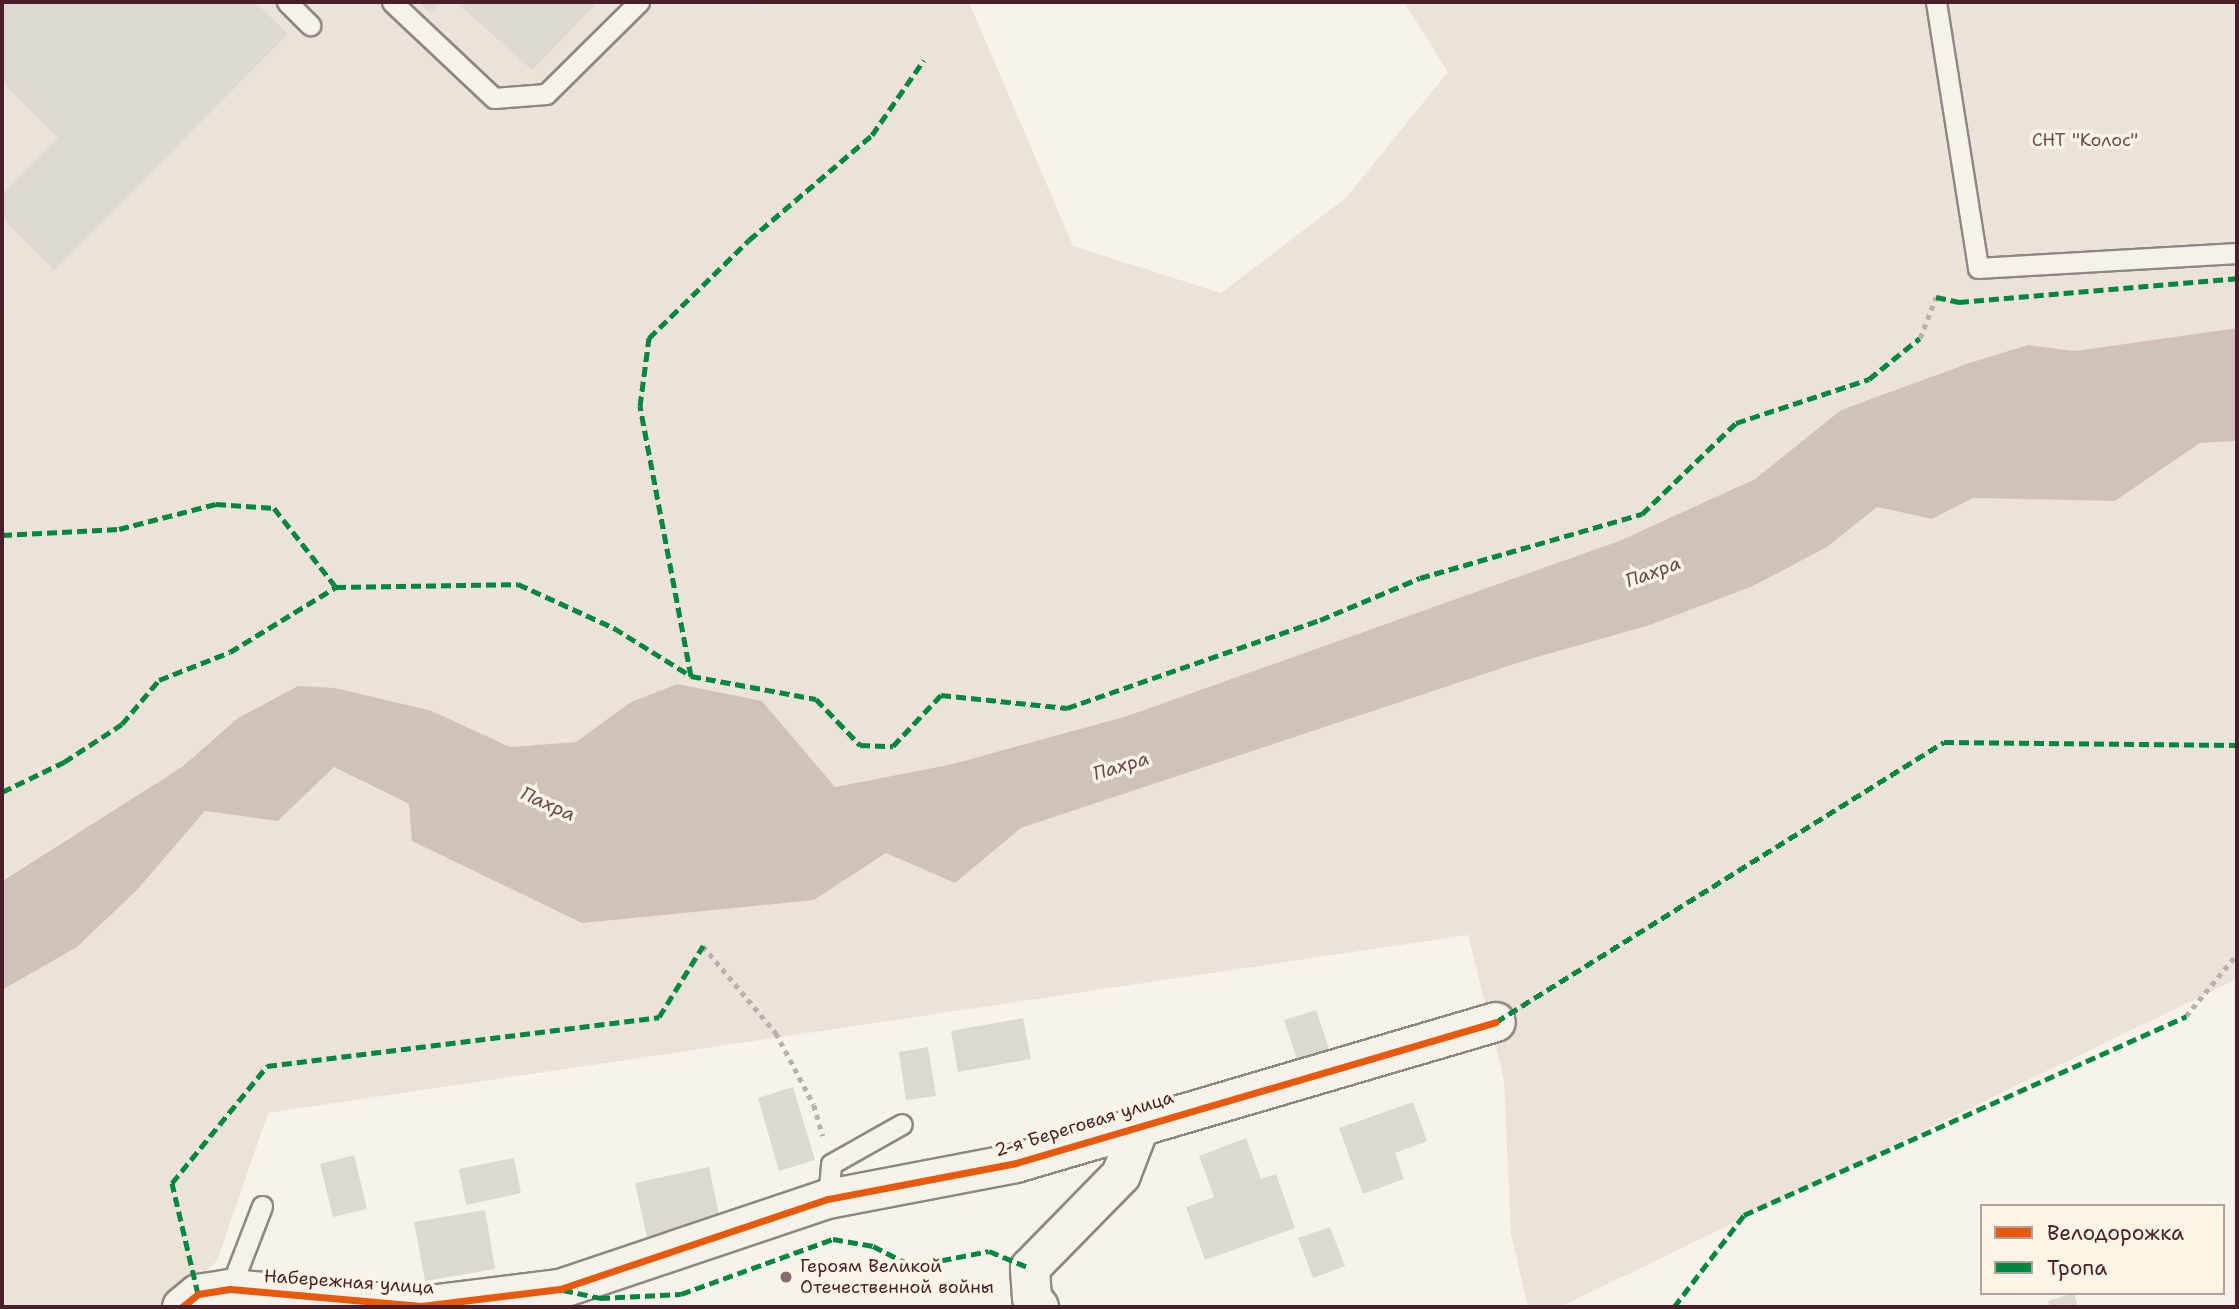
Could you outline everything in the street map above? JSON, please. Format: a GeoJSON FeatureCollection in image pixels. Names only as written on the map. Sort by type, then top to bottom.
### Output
{"type":"FeatureCollection","features":[{"type":"Feature","properties":{"kind":"street","name":"2-я Береговая улица"},"geometry":{"type":"LineString","coordinates":[[561,1298],[828,1199],[1016,1163],[1141,1123],[1496,1022]]}},
{"type":"Feature","properties":{"kind":"street"},"geometry":{"type":"LineString","coordinates":[[1039,1307],[1032,1298],[1030,1268],[1121,1175],[1141,1123]]}},
{"type":"Feature","properties":{"kind":"street","name":"Набережная улица"},"geometry":{"type":"LineString","coordinates":[[182,1307],[198,1294],[230,1289],[421,1306],[561,1298]]}},
{"type":"Feature","properties":{"kind":"lane"},"geometry":{"type":"LineString","coordinates":[[287,2],[310,26]]}},
{"type":"Feature","properties":{"kind":"lane"},"geometry":{"type":"LineString","coordinates":[[392,2],[494,98],[545,94],[639,2]]}},
{"type":"Feature","properties":{"kind":"lane"},"geometry":{"type":"LineString","coordinates":[[1936,2],[1979,268],[2237,253]]}},
{"type":"Feature","properties":{"kind":"lane"},"geometry":{"type":"LineString","coordinates":[[828,1199],[831,1164],[902,1124]]}},
{"type":"Feature","properties":{"kind":"lane"},"geometry":{"type":"LineString","coordinates":[[230,1289],[262,1206]]}},
{"type":"Feature","properties":{"kind":"path"},"geometry":{"type":"LineString","coordinates":[[1920,338],[1936,297]]}},
{"type":"Feature","properties":{"kind":"path"},"geometry":{"type":"LineString","coordinates":[[703,946],[776,1033],[814,1105]]}},
{"type":"Feature","properties":{"kind":"path"},"geometry":{"type":"LineString","coordinates":[[2186,1016],[2237,954]]}},
{"type":"Feature","properties":{"kind":"shaded area"},"geometry":{"type":"Polygon","coordinates":[[[2,2],[767,2],[519,158],[430,197],[2,318],[2,2]]]}},
{"type":"Feature","properties":{"kind":"green space","name":"СНТ \"Колос\""},"geometry":{"type":"Polygon","coordinates":[[[767,2],[969,2],[1073,246],[1221,293],[1346,198],[1448,72],[1404,2],[2237,2],[2237,328],[2075,351],[2028,345],[1969,363],[1841,410],[1755,479],[1619,541],[1127,716],[953,764],[835,787],[762,701],[677,684],[631,702],[576,742],[510,747],[432,711],[238,718],[182,767],[2,880],[2,318],[430,197],[519,158],[767,2]]]}},
{"type":"Feature","properties":{"kind":"green space"},"geometry":{"type":"Polygon","coordinates":[[[2237,441],[2237,979],[1560,1307],[1528,1307],[1511,1234],[1504,1080],[1468,935],[268,1113],[217,1261],[169,1307],[2,1307],[2,990],[77,947],[137,890],[205,811],[278,821],[334,767],[409,804],[814,900],[886,853],[955,883],[1021,828],[1520,662],[1650,625],[1827,547],[1877,507],[1932,519],[1973,498],[2115,501],[2200,443],[2237,441]]]}},
{"type":"Feature","properties":{"kind":"water","name":"Пахра"},"geometry":{"type":"Polygon","coordinates":[[[2237,328],[2237,441],[2200,443],[2115,501],[1973,498],[1932,519],[1877,507],[1827,547],[1753,586],[1650,625],[1520,662],[1021,828],[955,883],[886,853],[814,900],[582,923],[412,841],[409,804],[334,767],[278,821],[205,811],[137,890],[77,947],[2,990],[2,881],[182,767],[238,718],[298,686],[335,688],[432,711],[510,747],[576,742],[631,702],[677,684],[762,701],[835,787],[953,764],[1127,716],[1619,541],[1755,479],[1841,410],[1969,363],[2028,345],[2075,351],[2237,328]]]}},
{"type":"Feature","properties":{"kind":"building"},"geometry":{"type":"Polygon","coordinates":[[[2,2],[255,2],[288,34],[54,270],[2,218],[2,195],[58,138],[2,82],[2,2]]]}},
{"type":"Feature","properties":{"kind":"building"},"geometry":{"type":"Polygon","coordinates":[[[419,2],[441,2],[430,13],[419,2]]]}},
{"type":"Feature","properties":{"kind":"building"},"geometry":{"type":"Polygon","coordinates":[[[456,2],[598,2],[532,70],[456,2]]]}},
{"type":"Feature","properties":{"kind":"building"},"geometry":{"type":"Polygon","coordinates":[[[1316,1010],[1332,1058],[1300,1068],[1284,1020],[1316,1010]]]}},
{"type":"Feature","properties":{"kind":"building"},"geometry":{"type":"Polygon","coordinates":[[[1023,1018],[1031,1059],[958,1072],[951,1031],[1023,1018]]]}},
{"type":"Feature","properties":{"kind":"building"},"geometry":{"type":"Polygon","coordinates":[[[928,1047],[936,1096],[906,1100],[899,1052],[928,1047]]]}},
{"type":"Feature","properties":{"kind":"building"},"geometry":{"type":"Polygon","coordinates":[[[793,1087],[815,1160],[779,1171],[758,1098],[793,1087]]]}},
{"type":"Feature","properties":{"kind":"building"},"geometry":{"type":"Polygon","coordinates":[[[1413,1102],[1427,1141],[1395,1153],[1404,1179],[1363,1194],[1339,1128],[1413,1102]]]}},
{"type":"Feature","properties":{"kind":"building"},"geometry":{"type":"Polygon","coordinates":[[[1246,1138],[1261,1179],[1276,1174],[1295,1228],[1205,1260],[1186,1207],[1214,1197],[1199,1156],[1246,1138]]]}},
{"type":"Feature","properties":{"kind":"building"},"geometry":{"type":"Polygon","coordinates":[[[354,1155],[367,1209],[333,1217],[320,1164],[354,1155]]]}},
{"type":"Feature","properties":{"kind":"building"},"geometry":{"type":"Polygon","coordinates":[[[514,1158],[521,1193],[466,1205],[459,1169],[514,1158]]]}},
{"type":"Feature","properties":{"kind":"building"},"geometry":{"type":"Polygon","coordinates":[[[709,1167],[720,1220],[647,1237],[635,1183],[709,1167]]]}},
{"type":"Feature","properties":{"kind":"building"},"geometry":{"type":"Polygon","coordinates":[[[485,1210],[495,1269],[425,1281],[414,1222],[485,1210]]]}},
{"type":"Feature","properties":{"kind":"building"},"geometry":{"type":"Polygon","coordinates":[[[1330,1227],[1345,1266],[1313,1278],[1298,1238],[1330,1227]]]}},
{"type":"Feature","properties":{"kind":"building"},"geometry":{"type":"Polygon","coordinates":[[[2075,1295],[2078,1307],[2050,1307],[2048,1301],[2075,1295]]]}},
{"type":"Feature","properties":{"kind":"marked path"},"geometry":{"type":"LineString","coordinates":[[691,676],[640,406],[649,338],[749,240],[872,135],[924,60]]}},
{"type":"Feature","properties":{"kind":"marked path"},"geometry":{"type":"LineString","coordinates":[[1936,297],[1959,302],[2237,278]]}},
{"type":"Feature","properties":{"kind":"marked path"},"geometry":{"type":"LineString","coordinates":[[2,792],[64,762],[122,724],[159,680],[230,652],[336,587],[518,584],[614,628],[691,676],[816,699],[860,745],[893,746],[941,695],[1067,708],[1320,620],[1420,578],[1642,514],[1736,423],[1869,379],[1920,338]]}},
{"type":"Feature","properties":{"kind":"marked path"},"geometry":{"type":"LineString","coordinates":[[2,535],[119,529],[216,504],[274,508],[336,587]]}},
{"type":"Feature","properties":{"kind":"marked path"},"geometry":{"type":"LineString","coordinates":[[1496,1022],[1944,742],[2237,745]]}},
{"type":"Feature","properties":{"kind":"marked path"},"geometry":{"type":"LineString","coordinates":[[198,1294],[172,1183],[267,1066],[659,1017],[703,946]]}},
{"type":"Feature","properties":{"kind":"marked path"},"geometry":{"type":"LineString","coordinates":[[1674,1307],[1744,1215],[2186,1016]]}},
{"type":"Feature","properties":{"kind":"marked path"},"geometry":{"type":"LineString","coordinates":[[563,1290],[600,1298],[681,1294],[833,1239],[873,1246],[912,1266],[989,1251],[1030,1268]]}},
{"type":"Feature","properties":{"kind":"cycle path"},"geometry":{"type":"LineString","coordinates":[[182,1307],[198,1294],[230,1289],[421,1306],[560,1289],[828,1199],[1016,1163],[1496,1022]]}},
{"type":"Feature","properties":{"kind":"place","name":"Героям Великой Отечественной войны"},"geometry":{"type":"Point","coordinates":[786,1277]}}]}
